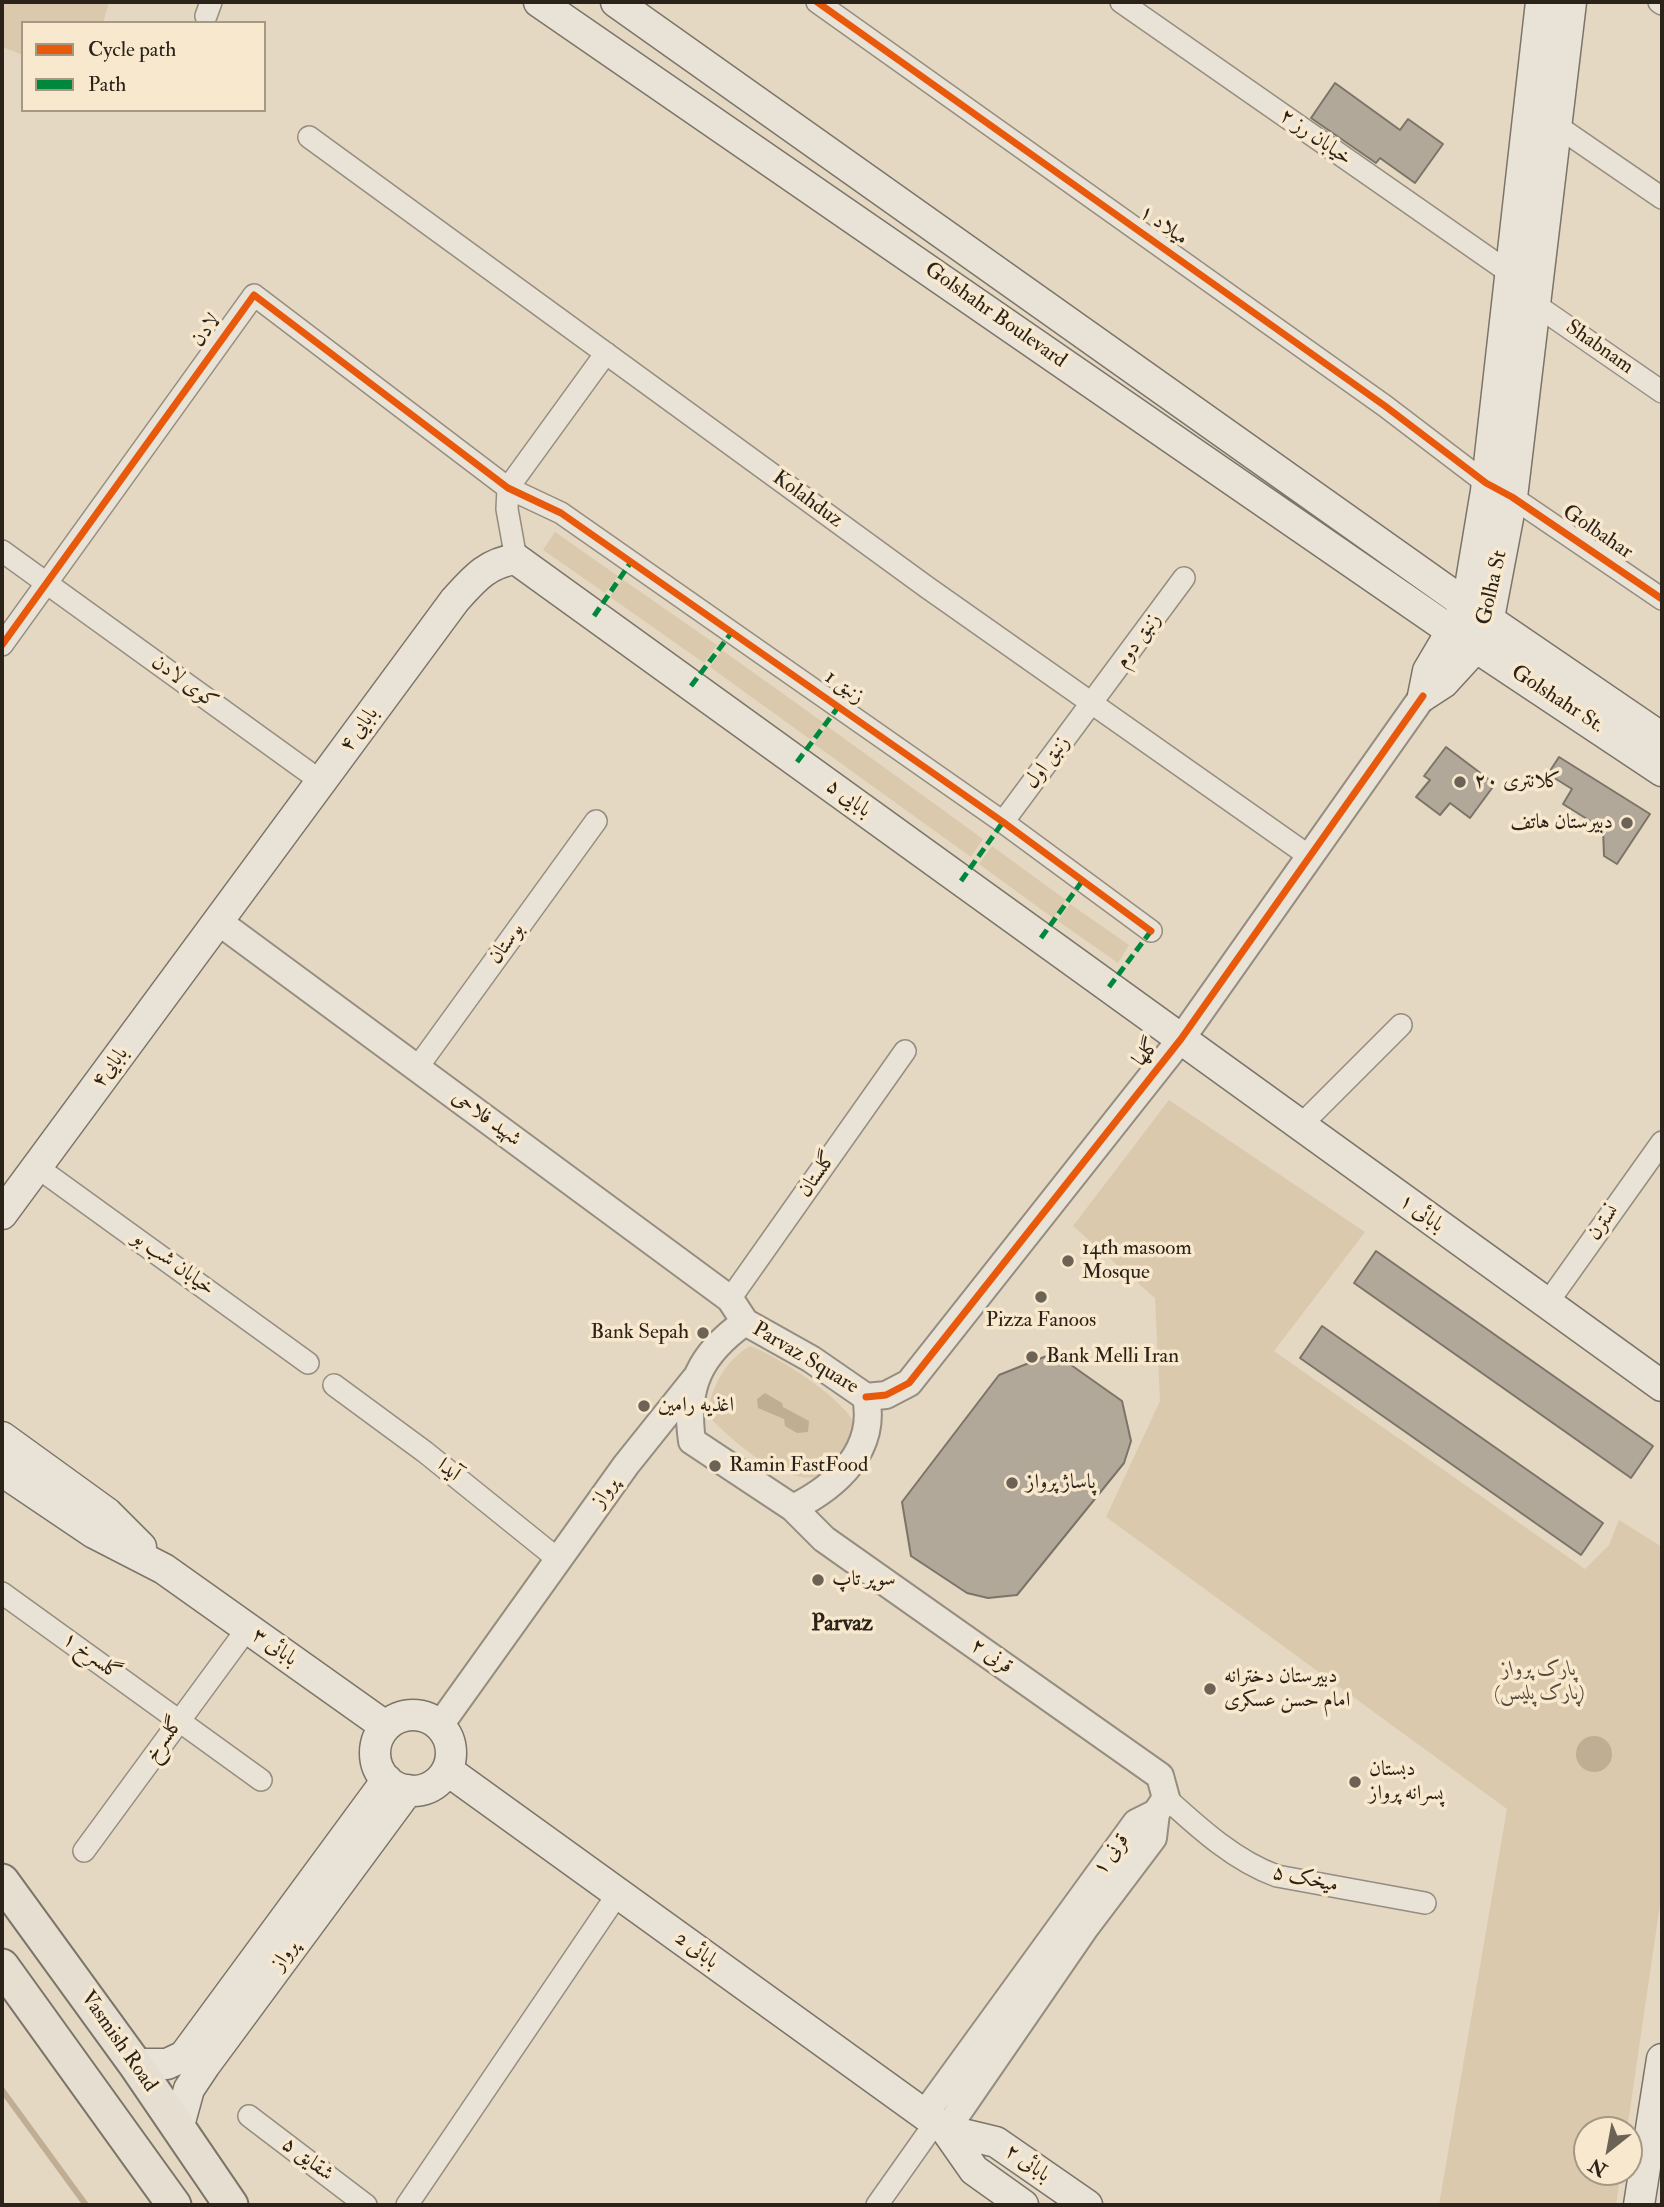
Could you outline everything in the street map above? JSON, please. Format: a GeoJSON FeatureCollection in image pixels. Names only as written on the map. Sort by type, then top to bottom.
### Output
{"type":"FeatureCollection","features":[{"type":"Feature","properties":{"kind":"main road","name":"Golshahr Boulevard"},"geometry":{"type":"LineString","coordinates":[[539,2],[1450,630]]}},
{"type":"Feature","properties":{"kind":"main road","name":"Golshahr Boulevard"},"geometry":{"type":"LineString","coordinates":[[615,2],[1478,612]]}},
{"type":"Feature","properties":{"kind":"main road","name":"Golha St"},"geometry":{"type":"LineString","coordinates":[[1423,696],[1443,683],[1476,647],[1486,483],[1541,2]]}},
{"type":"Feature","properties":{"kind":"main road","name":"Golha St"},"geometry":{"type":"LineString","coordinates":[[1423,696],[1428,671],[1450,630],[1478,612],[1513,497],[1571,2]]}},
{"type":"Feature","properties":{"kind":"main road","name":"بابایی ۴"},"geometry":{"type":"LineString","coordinates":[[219,922],[455,600],[478,574],[498,562],[516,559]]}},
{"type":"Feature","properties":{"kind":"main road","name":"۵ بابایی"},"geometry":{"type":"LineString","coordinates":[[516,559],[1181,1039]]}},
{"type":"Feature","properties":{"kind":"main road","name":"Golshahr St."},"geometry":{"type":"LineString","coordinates":[[1478,612],[1662,738]]}},
{"type":"Feature","properties":{"kind":"main road","name":"Golshahr St."},"geometry":{"type":"LineString","coordinates":[[1450,630],[1662,771]]}},
{"type":"Feature","properties":{"kind":"main road","name":"بابایی۴"},"geometry":{"type":"LineString","coordinates":[[2,1214],[219,922]]}},
{"type":"Feature","properties":{"kind":"main road","name":"بابائی ۱"},"geometry":{"type":"LineString","coordinates":[[1181,1039],[1546,1305],[1662,1386]]}},
{"type":"Feature","properties":{"kind":"main road","name":"بابائی ۳"},"geometry":{"type":"LineString","coordinates":[[2,1437],[107,1513],[164,1569]]}},
{"type":"Feature","properties":{"kind":"main road","name":"بابائی ۳"},"geometry":{"type":"LineString","coordinates":[[2,1471],[94,1532],[164,1569],[385,1726]]}},
{"type":"Feature","properties":{"kind":"main road"},"geometry":{"type":"LineString","coordinates":[[406,1715],[419,1715],[440,1725],[451,1747],[447,1770],[431,1786],[398,1785],[380,1771],[375,1748],[385,1726],[406,1715]]}},
{"type":"Feature","properties":{"kind":"main road","name":"بابائی 2"},"geometry":{"type":"LineString","coordinates":[[447,1770],[935,2123]]}},
{"type":"Feature","properties":{"kind":"main road","name":"پرواز"},"geometry":{"type":"LineString","coordinates":[[135,2064],[167,2064],[184,2056],[398,1785]]}},
{"type":"Feature","properties":{"kind":"main road","name":"پرواز"},"geometry":{"type":"LineString","coordinates":[[178,2129],[189,2089],[199,2073],[398,1785]]}},
{"type":"Feature","properties":{"kind":"main road","name":"Vasmish Road"},"geometry":{"type":"LineString","coordinates":[[2,1881],[135,2064],[231,2205]]}},
{"type":"Feature","properties":{"kind":"main road"},"geometry":{"type":"LineString","coordinates":[[8,1976],[174,2205]]}},
{"type":"Feature","properties":{"kind":"main road"},"geometry":{"type":"LineString","coordinates":[[1639,2205],[1662,2059]]}},
{"type":"Feature","properties":{"kind":"main road","name":"بابائی ۲"},"geometry":{"type":"LineString","coordinates":[[935,2123],[974,2170],[1023,2205]]}},
{"type":"Feature","properties":{"kind":"main road","name":"بابائی ۲"},"geometry":{"type":"LineString","coordinates":[[935,2123],[996,2142],[1087,2205]]}},
{"type":"Feature","properties":{"kind":"street","name":"میلاد ۱"},"geometry":{"type":"LineString","coordinates":[[817,2],[1385,406],[1486,483],[1513,497]]}},
{"type":"Feature","properties":{"kind":"street","name":"خیابان رز ۲"},"geometry":{"type":"LineString","coordinates":[[1121,2],[1510,273]]}},
{"type":"Feature","properties":{"kind":"street"},"geometry":{"type":"LineString","coordinates":[[1557,126],[1662,198]]}},
{"type":"Feature","properties":{"kind":"street","name":"Kolahduz"},"geometry":{"type":"LineString","coordinates":[[309,137],[1309,856]]}},
{"type":"Feature","properties":{"kind":"street","name":"لادن"},"geometry":{"type":"LineString","coordinates":[[2,645],[254,295],[508,488]]}},
{"type":"Feature","properties":{"kind":"street","name":"Shabnam"},"geometry":{"type":"LineString","coordinates":[[1536,305],[1662,391]]}},
{"type":"Feature","properties":{"kind":"street"},"geometry":{"type":"LineString","coordinates":[[516,559],[507,509],[508,488],[606,353]]}},
{"type":"Feature","properties":{"kind":"street","name":"زنبق 1"},"geometry":{"type":"LineString","coordinates":[[508,488],[561,513],[1003,822],[1151,931]]}},
{"type":"Feature","properties":{"kind":"street","name":"Golbahar"},"geometry":{"type":"LineString","coordinates":[[1513,497],[1662,599]]}},
{"type":"Feature","properties":{"kind":"street","name":"کوی لادن"},"geometry":{"type":"LineString","coordinates":[[2,551],[322,782]]}},
{"type":"Feature","properties":{"kind":"street","name":"زنبق دوم"},"geometry":{"type":"LineString","coordinates":[[1094,704],[1184,578]]}},
{"type":"Feature","properties":{"kind":"street","name":"گلها"},"geometry":{"type":"LineString","coordinates":[[866,1396],[886,1395],[909,1383],[1181,1039],[1423,696]]}},
{"type":"Feature","properties":{"kind":"street","name":"زنبق اول"},"geometry":{"type":"LineString","coordinates":[[1003,822],[1094,704]]}},
{"type":"Feature","properties":{"kind":"street","name":"بوستان"},"geometry":{"type":"LineString","coordinates":[[417,1068],[596,821]]}},
{"type":"Feature","properties":{"kind":"street","name":"شهید فلاحی"},"geometry":{"type":"LineString","coordinates":[[219,922],[730,1299],[744,1322]]}},
{"type":"Feature","properties":{"kind":"street"},"geometry":{"type":"LineString","coordinates":[[1300,1126],[1401,1025]]}},
{"type":"Feature","properties":{"kind":"street","name":"گلستان"},"geometry":{"type":"LineString","coordinates":[[730,1299],[905,1052]]}},
{"type":"Feature","properties":{"kind":"street","name":"نسترن"},"geometry":{"type":"LineString","coordinates":[[1546,1305],[1662,1142]]}},
{"type":"Feature","properties":{"kind":"street","name":"خیابان شب بو"},"geometry":{"type":"LineString","coordinates":[[37,1167],[308,1363]]}},
{"type":"Feature","properties":{"kind":"street","name":"Parvaz Square"},"geometry":{"type":"LineString","coordinates":[[692,1441],[689,1421],[691,1389],[720,1339],[744,1322],[811,1359],[866,1396],[870,1417],[861,1444],[843,1476],[816,1496],[793,1508]]}},
{"type":"Feature","properties":{"kind":"street","name":"پرواز"},"geometry":{"type":"LineString","coordinates":[[440,1725],[626,1465],[698,1375]]}},
{"type":"Feature","properties":{"kind":"street","name":"آیدا"},"geometry":{"type":"LineString","coordinates":[[334,1385],[425,1452],[559,1560]]}},
{"type":"Feature","properties":{"kind":"street"},"geometry":{"type":"LineString","coordinates":[[692,1441],[793,1508]]}},
{"type":"Feature","properties":{"kind":"street","name":"پرواز"},"geometry":{"type":"LineString","coordinates":[[626,1465],[661,1442],[692,1441]]}},
{"type":"Feature","properties":{"kind":"street","name":"قرنی ۲"},"geometry":{"type":"LineString","coordinates":[[793,1508],[824,1539],[1160,1776],[1161,1805]]}},
{"type":"Feature","properties":{"kind":"street","name":"گلسرخ ۱"},"geometry":{"type":"LineString","coordinates":[[2,1592],[261,1780]]}},
{"type":"Feature","properties":{"kind":"street","name":"گلسرخ"},"geometry":{"type":"LineString","coordinates":[[84,1851],[247,1629]]}},
{"type":"Feature","properties":{"kind":"street","name":"میخک ۵"},"geometry":{"type":"LineString","coordinates":[[1161,1805],[1256,1869],[1277,1876],[1425,1903]]}},
{"type":"Feature","properties":{"kind":"street","name":"قرنی ۱"},"geometry":{"type":"LineString","coordinates":[[935,2123],[1153,1838],[1161,1805]]}},
{"type":"Feature","properties":{"kind":"street"},"geometry":{"type":"LineString","coordinates":[[407,2205],[617,1895]]}},
{"type":"Feature","properties":{"kind":"street","name":"شقایق ۵"},"geometry":{"type":"LineString","coordinates":[[249,2116],[366,2205]]}},
{"type":"Feature","properties":{"kind":"street"},"geometry":{"type":"LineString","coordinates":[[877,2205],[935,2123]]}},
{"type":"Feature","properties":{"kind":"green space"},"geometry":{"type":"Polygon","coordinates":[[[2,2],[109,2],[104,21],[21,21],[21,54],[2,47],[2,2]]]}},
{"type":"Feature","properties":{"kind":"green space"},"geometry":{"type":"Polygon","coordinates":[[[555,532],[618,576],[605,593],[543,550],[555,532]]]}},
{"type":"Feature","properties":{"kind":"green space"},"geometry":{"type":"Polygon","coordinates":[[[622,579],[717,645],[704,663],[610,597],[622,579]]]}},
{"type":"Feature","properties":{"kind":"green space"},"geometry":{"type":"Polygon","coordinates":[[[722,650],[824,723],[811,740],[710,667],[722,650]]]}},
{"type":"Feature","properties":{"kind":"green space"},"geometry":{"type":"Polygon","coordinates":[[[827,726],[983,839],[971,857],[814,744],[827,726]]]}},
{"type":"Feature","properties":{"kind":"green space"},"geometry":{"type":"Polygon","coordinates":[[[992,846],[1066,900],[1053,918],[979,864],[992,846]]]}},
{"type":"Feature","properties":{"kind":"green space"},"geometry":{"type":"Polygon","coordinates":[[[1070,904],[1129,945],[1118,963],[1058,921],[1070,904]]]}},
{"type":"Feature","properties":{"kind":"green space","name":"پارک پرواز (پارک پلیس)"},"geometry":{"type":"Polygon","coordinates":[[[1169,1100],[1365,1232],[1274,1351],[1585,1569],[1609,1545],[1619,1520],[1662,1547],[1662,1891],[1629,2116],[1573,2116],[1573,2186],[1619,2186],[1616,2205],[1439,2205],[1507,1809],[1106,1517],[1160,1401],[1155,1298],[1073,1226],[1169,1100]]]}},
{"type":"Feature","properties":{"kind":"green space"},"geometry":{"type":"Polygon","coordinates":[[[750,1346],[807,1378],[835,1400],[854,1422],[849,1447],[827,1476],[810,1478],[793,1475],[761,1461],[707,1415],[712,1394],[726,1367],[750,1346]]]}},
{"type":"Feature","properties":{"kind":"shaded area"},"geometry":{"type":"Polygon","coordinates":[[[765,1393],[782,1403],[783,1407],[809,1421],[808,1432],[797,1433],[785,1426],[784,1419],[758,1408],[757,1399],[765,1393]]]}},
{"type":"Feature","properties":{"kind":"shaded area"},"geometry":{"type":"Polygon","coordinates":[[[1594,1736],[1607,1741],[1612,1754],[1607,1767],[1594,1772],[1581,1767],[1576,1754],[1581,1741],[1594,1736]]]}},
{"type":"Feature","properties":{"kind":"building"},"geometry":{"type":"Polygon","coordinates":[[[1335,83],[1400,130],[1408,119],[1443,144],[1415,183],[1380,158],[1376,163],[1311,118],[1335,83]]]}},
{"type":"Feature","properties":{"kind":"building","name":"کلانتری ۲۰"},"geometry":{"type":"Polygon","coordinates":[[[1446,747],[1495,784],[1470,818],[1450,803],[1440,815],[1416,797],[1430,780],[1424,776],[1446,747]]]}},
{"type":"Feature","properties":{"kind":"building"},"geometry":{"type":"Polygon","coordinates":[[[1559,757],[1650,814],[1617,864],[1604,856],[1603,829],[1563,804],[1572,789],[1548,774],[1559,757]]]}},
{"type":"Feature","properties":{"kind":"building"},"geometry":{"type":"Polygon","coordinates":[[[1376,1251],[1653,1446],[1631,1478],[1354,1283],[1376,1251]]]}},
{"type":"Feature","properties":{"kind":"building"},"geometry":{"type":"Polygon","coordinates":[[[1322,1326],[1603,1523],[1581,1555],[1300,1358],[1322,1326]]]}},
{"type":"Feature","properties":{"kind":"building","name":"پاساژ پرواز"},"geometry":{"type":"Polygon","coordinates":[[[1054,1353],[1122,1401],[1131,1441],[1124,1463],[1017,1595],[988,1598],[967,1593],[911,1556],[902,1502],[999,1375],[1054,1353]]]}},
{"type":"Feature","properties":{"kind":"waterway"},"geometry":{"type":"LineString","coordinates":[[2,2090],[86,2205]]}},
{"type":"Feature","properties":{"kind":"marked path"},"geometry":{"type":"LineString","coordinates":[[594,616],[631,562]]}},
{"type":"Feature","properties":{"kind":"marked path"},"geometry":{"type":"LineString","coordinates":[[691,686],[732,632]]}},
{"type":"Feature","properties":{"kind":"marked path"},"geometry":{"type":"LineString","coordinates":[[797,762],[839,706]]}},
{"type":"Feature","properties":{"kind":"marked path"},"geometry":{"type":"LineString","coordinates":[[961,881],[1003,822],[1007,824]]}},
{"type":"Feature","properties":{"kind":"marked path"},"geometry":{"type":"LineString","coordinates":[[1041,938],[1083,880]]}},
{"type":"Feature","properties":{"kind":"marked path"},"geometry":{"type":"LineString","coordinates":[[1109,987],[1151,931],[1148,928]]}},
{"type":"Feature","properties":{"kind":"cycle path"},"geometry":{"type":"LineString","coordinates":[[817,2],[1385,406],[1486,483],[1512,497],[1662,599]]}},
{"type":"Feature","properties":{"kind":"cycle path"},"geometry":{"type":"LineString","coordinates":[[2,645],[254,295],[508,488],[561,513],[1003,822],[1151,931]]}},
{"type":"Feature","properties":{"kind":"cycle path"},"geometry":{"type":"LineString","coordinates":[[866,1397],[886,1395],[909,1383],[1181,1039],[1423,696]]}},
{"type":"Feature","properties":{"kind":"place","name":"کلانتری ۲۰"},"geometry":{"type":"Point","coordinates":[1460,782]}},
{"type":"Feature","properties":{"kind":"place","name":"دبیرستان هاتف"},"geometry":{"type":"Point","coordinates":[1627,823]}},
{"type":"Feature","properties":{"kind":"place","name":"14th masoom Mosque"},"geometry":{"type":"Point","coordinates":[1068,1261]}},
{"type":"Feature","properties":{"kind":"place","name":"Pizza Fanoos"},"geometry":{"type":"Point","coordinates":[1041,1297]}},
{"type":"Feature","properties":{"kind":"place","name":"Bank Sepah"},"geometry":{"type":"Point","coordinates":[703,1333]}},
{"type":"Feature","properties":{"kind":"place","name":"Bank Melli Iran"},"geometry":{"type":"Point","coordinates":[1032,1357]}},
{"type":"Feature","properties":{"kind":"place","name":"اغذیه رامین"},"geometry":{"type":"Point","coordinates":[644,1406]}},
{"type":"Feature","properties":{"kind":"place","name":"Ramin FastFood"},"geometry":{"type":"Point","coordinates":[715,1466]}},
{"type":"Feature","properties":{"kind":"place","name":"پاساژ پرواز"},"geometry":{"type":"Point","coordinates":[1012,1483]}},
{"type":"Feature","properties":{"kind":"place","name":"سوپر تاپ"},"geometry":{"type":"Point","coordinates":[818,1580]}},
{"type":"Feature","properties":{"kind":"place","name":"دبیرستان دخترانه امام حسن عسکری"},"geometry":{"type":"Point","coordinates":[1210,1689]}},
{"type":"Feature","properties":{"kind":"place","name":"دبستان پسرانه پرواز"},"geometry":{"type":"Point","coordinates":[1355,1782]}},
{"type":"Feature","properties":{"kind":"district","name":"Parvaz"},"geometry":{"type":"Point","coordinates":[842,1625]}}]}
